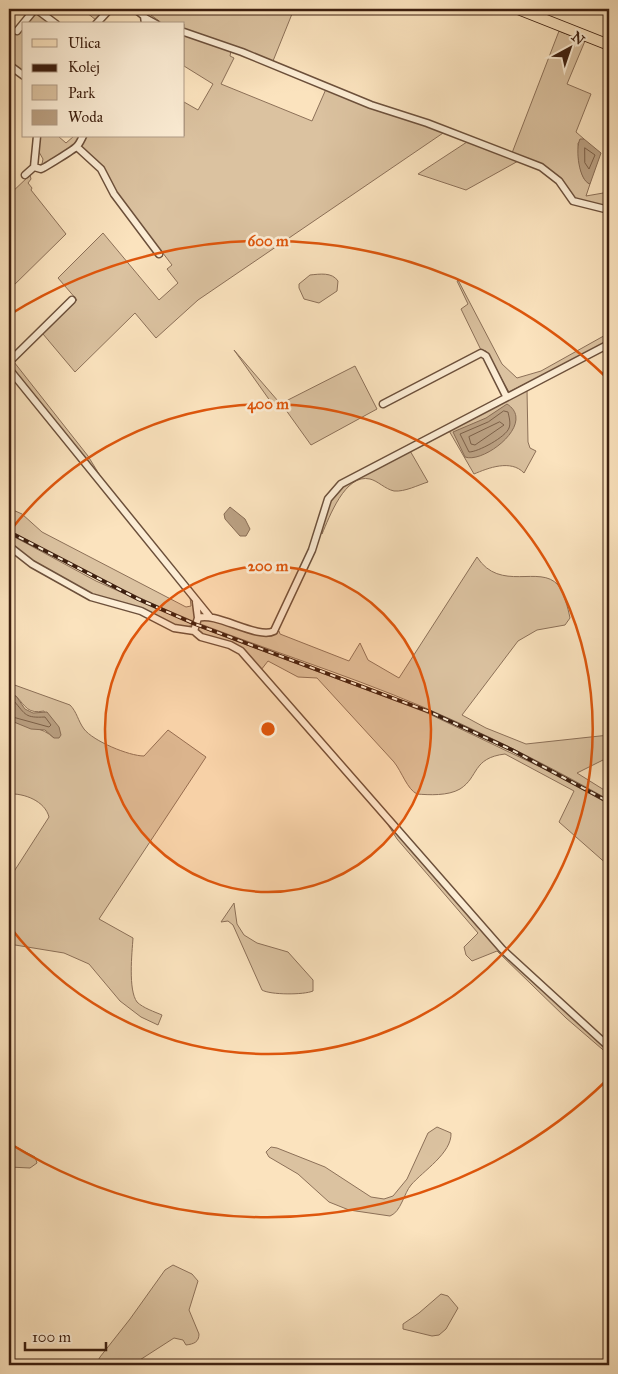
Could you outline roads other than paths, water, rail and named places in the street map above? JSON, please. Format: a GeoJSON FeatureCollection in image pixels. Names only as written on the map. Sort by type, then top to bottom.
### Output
{"type":"FeatureCollection","features":[{"type":"Feature","properties":{"kind":"main road"},"geometry":{"type":"LineString","coordinates":[[518,9],[609,45]]}},
{"type":"Feature","properties":{"kind":"street"},"geometry":{"type":"LineString","coordinates":[[25,22],[36,9],[52,22]]}},
{"type":"Feature","properties":{"kind":"street"},"geometry":{"type":"LineString","coordinates":[[98,22],[110,9]]}},
{"type":"Feature","properties":{"kind":"street"},"geometry":{"type":"LineString","coordinates":[[135,9],[145,21]]}},
{"type":"Feature","properties":{"kind":"street"},"geometry":{"type":"LineString","coordinates":[[17,31],[22,25]]}},
{"type":"Feature","properties":{"kind":"street"},"geometry":{"type":"LineString","coordinates":[[185,32],[242,52],[371,105],[427,123],[542,167],[559,181],[573,201],[609,210]]}},
{"type":"Feature","properties":{"kind":"street"},"geometry":{"type":"LineString","coordinates":[[9,65],[22,75]]}},
{"type":"Feature","properties":{"kind":"street"},"geometry":{"type":"LineString","coordinates":[[25,175],[34,167],[37,138]]}},
{"type":"Feature","properties":{"kind":"street"},"geometry":{"type":"LineString","coordinates":[[34,167],[43,169],[77,147],[82,138]]}},
{"type":"Feature","properties":{"kind":"street"},"geometry":{"type":"LineString","coordinates":[[77,147],[101,169],[114,194],[159,254]]}},
{"type":"Feature","properties":{"kind":"street"},"geometry":{"type":"LineString","coordinates":[[9,362],[72,300]]}},
{"type":"Feature","properties":{"kind":"street"},"geometry":{"type":"LineString","coordinates":[[198,618],[210,617],[265,634],[274,631],[312,550],[328,500],[338,487],[361,472],[609,344]]}},
{"type":"Feature","properties":{"kind":"street"},"geometry":{"type":"LineString","coordinates":[[383,404],[481,353],[486,356],[506,396]]}},
{"type":"Feature","properties":{"kind":"street"},"geometry":{"type":"LineString","coordinates":[[9,368],[210,617]]}},
{"type":"Feature","properties":{"kind":"street"},"geometry":{"type":"LineString","coordinates":[[9,546],[32,564],[86,595],[150,614],[174,628],[194,631],[201,637],[236,647],[502,949],[609,1047]]}},
{"type":"Feature","properties":{"kind":"street"},"geometry":{"type":"LineString","coordinates":[[194,631],[198,618],[196,600]]}},
{"type":"Feature","properties":{"kind":"water"},"geometry":{"type":"Polygon","coordinates":[[[580,139],[584,139],[601,153],[590,184],[583,177],[579,164],[578,150],[580,139]]]}},
{"type":"Feature","properties":{"kind":"water"},"geometry":{"type":"Polygon","coordinates":[[[507,404],[515,412],[516,421],[512,431],[495,448],[473,458],[465,457],[453,432],[486,418],[507,404]]]}},
{"type":"Feature","properties":{"kind":"water"},"geometry":{"type":"Polygon","coordinates":[[[230,507],[245,519],[250,529],[246,536],[240,536],[225,519],[224,514],[230,507]]]}},
{"type":"Feature","properties":{"kind":"water"},"geometry":{"type":"Polygon","coordinates":[[[9,695],[16,696],[25,709],[33,713],[47,712],[59,727],[61,735],[59,738],[54,738],[45,730],[31,729],[9,720],[9,695]]]}},
{"type":"Feature","properties":{"kind":"railway"},"geometry":{"type":"LineString","coordinates":[[9,532],[138,599],[195,624],[430,712],[512,750],[609,802]]}}]}
